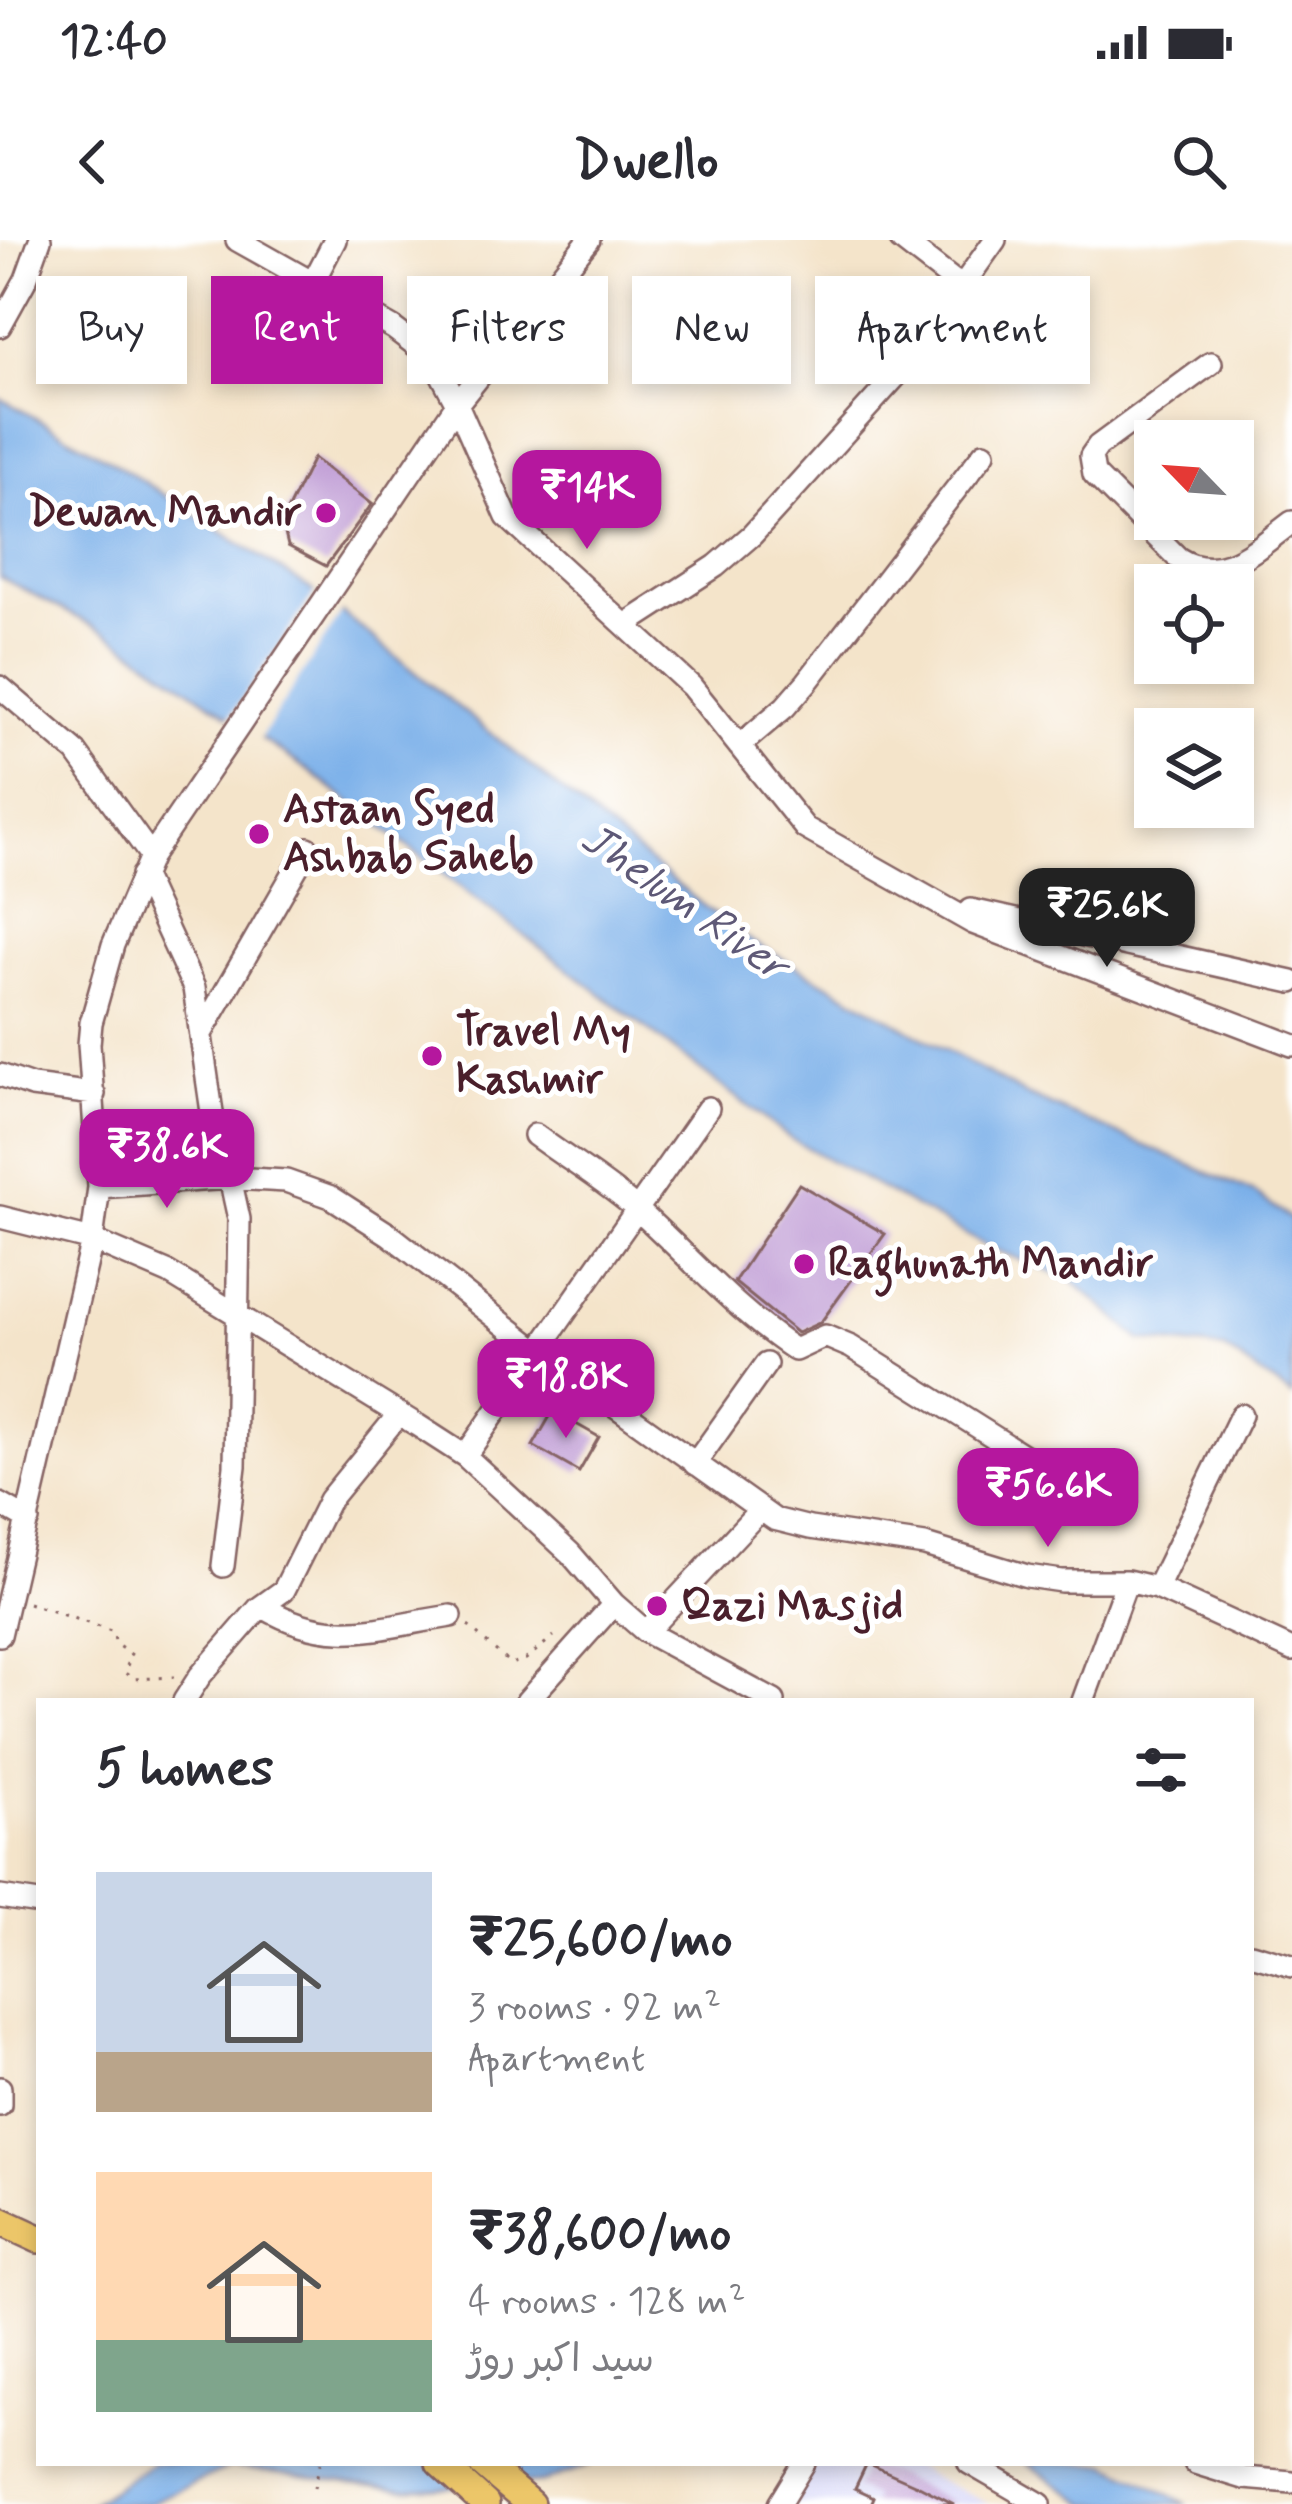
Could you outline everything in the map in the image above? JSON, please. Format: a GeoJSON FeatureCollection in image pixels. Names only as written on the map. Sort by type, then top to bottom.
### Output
{"type":"FeatureCollection","features":[{"type":"Feature","properties":{"kind":"main road"},"geometry":{"type":"LineString","coordinates":[[0,2221],[36,2239]]}},
{"type":"Feature","properties":{"kind":"main road"},"geometry":{"type":"LineString","coordinates":[[443,2466],[485,2504]]}},
{"type":"Feature","properties":{"kind":"main road"},"geometry":{"type":"LineString","coordinates":[[485,2466],[526,2501]]}},
{"type":"Feature","properties":{"kind":"street"},"geometry":{"type":"LineString","coordinates":[[0,326],[26,279],[40,240]]}},
{"type":"Feature","properties":{"kind":"street"},"geometry":{"type":"LineString","coordinates":[[237,240],[298,276]]}},
{"type":"Feature","properties":{"kind":"street"},"geometry":{"type":"LineString","coordinates":[[316,276],[335,240]]}},
{"type":"Feature","properties":{"kind":"street"},"geometry":{"type":"LineString","coordinates":[[0,1634],[92,1240],[99,1187],[91,1023],[112,945],[147,866],[457,404],[589,240]]}},
{"type":"Feature","properties":{"kind":"street"},"geometry":{"type":"LineString","coordinates":[[902,240],[948,276]]}},
{"type":"Feature","properties":{"kind":"street"},"geometry":{"type":"LineString","coordinates":[[972,276],[995,240]]}},
{"type":"Feature","properties":{"kind":"street"},"geometry":{"type":"LineString","coordinates":[[383,323],[436,364],[507,517],[691,686],[773,793],[806,828],[973,923],[1292,1045]]}},
{"type":"Feature","properties":{"kind":"street"},"geometry":{"type":"LineString","coordinates":[[1210,363],[1098,446],[1091,456],[1094,474],[1192,567],[1224,567],[1244,559],[1292,521]]}},
{"type":"Feature","properties":{"kind":"street"},"geometry":{"type":"LineString","coordinates":[[625,625],[716,566],[752,535],[889,384]]}},
{"type":"Feature","properties":{"kind":"street"},"geometry":{"type":"LineString","coordinates":[[740,746],[807,682],[984,453]]}},
{"type":"Feature","properties":{"kind":"street"},"geometry":{"type":"LineString","coordinates":[[0,687],[76,752],[147,866],[185,967],[202,1033],[215,1133],[239,1219],[235,1466],[223,1566]]}},
{"type":"Feature","properties":{"kind":"street"},"geometry":{"type":"LineString","coordinates":[[202,1033],[308,848]]}},
{"type":"Feature","properties":{"kind":"street"},"geometry":{"type":"LineString","coordinates":[[935,902],[1292,982]]}},
{"type":"Feature","properties":{"kind":"street"},"geometry":{"type":"LineString","coordinates":[[0,1075],[32,1086],[94,1094]]}},
{"type":"Feature","properties":{"kind":"street"},"geometry":{"type":"LineString","coordinates":[[465,1456],[708,1108]]}},
{"type":"Feature","properties":{"kind":"street"},"geometry":{"type":"LineString","coordinates":[[535,1135],[638,1209],[781,1341],[795,1350],[825,1336],[851,1346],[1064,1481]]}},
{"type":"Feature","properties":{"kind":"street"},"geometry":{"type":"LineString","coordinates":[[99,1187],[230,1178],[286,1180],[331,1197],[390,1235],[538,1351],[760,1511],[810,1528],[925,1545],[1027,1576],[1126,1581],[1157,1588],[1292,1650]]}},
{"type":"Feature","properties":{"kind":"street"},"geometry":{"type":"LineString","coordinates":[[0,1217],[92,1240],[169,1273],[399,1414],[465,1456],[570,1553],[614,1604],[646,1632],[765,1698]]}},
{"type":"Feature","properties":{"kind":"street"},"geometry":{"type":"LineString","coordinates":[[695,1463],[766,1364]]}},
{"type":"Feature","properties":{"kind":"street"},"geometry":{"type":"LineString","coordinates":[[186,1698],[200,1676],[284,1589],[328,1500],[399,1414]]}},
{"type":"Feature","properties":{"kind":"street"},"geometry":{"type":"LineString","coordinates":[[1157,1588],[1241,1415]]}},
{"type":"Feature","properties":{"kind":"street"},"geometry":{"type":"LineString","coordinates":[[0,1504],[28,1520]]}},
{"type":"Feature","properties":{"kind":"street"},"geometry":{"type":"LineString","coordinates":[[646,1632],[760,1511]]}},
{"type":"Feature","properties":{"kind":"street"},"geometry":{"type":"LineString","coordinates":[[1084,1698],[1126,1581]]}},
{"type":"Feature","properties":{"kind":"street"},"geometry":{"type":"LineString","coordinates":[[530,1698],[614,1604]]}},
{"type":"Feature","properties":{"kind":"street"},"geometry":{"type":"LineString","coordinates":[[263,1607],[319,1632],[355,1632],[451,1616]]}},
{"type":"Feature","properties":{"kind":"street"},"geometry":{"type":"LineString","coordinates":[[0,1897],[36,1903]]}},
{"type":"Feature","properties":{"kind":"street"},"geometry":{"type":"LineString","coordinates":[[1254,1955],[1292,1966]]}},
{"type":"Feature","properties":{"kind":"street"},"geometry":{"type":"LineString","coordinates":[[0,2088],[0,2105]]}},
{"type":"Feature","properties":{"kind":"street"},"geometry":{"type":"LineString","coordinates":[[779,2504],[802,2466]]}},
{"type":"Feature","properties":{"kind":"street"},"geometry":{"type":"LineString","coordinates":[[974,2466],[1040,2504]]}},
{"type":"Feature","properties":{"kind":"street"},"geometry":{"type":"LineString","coordinates":[[1206,2466],[1244,2478],[1292,2482]]}},
{"type":"Feature","properties":{"kind":"path"},"geometry":{"type":"LineString","coordinates":[[10,1595],[114,1632],[115,1644],[132,1655],[124,1672],[133,1679],[200,1676]]}},
{"type":"Feature","properties":{"kind":"path"},"geometry":{"type":"LineString","coordinates":[[451,1616],[472,1628],[511,1664],[526,1659],[553,1636],[565,1634]]}},
{"type":"Feature","properties":{"kind":"path"},"geometry":{"type":"LineString","coordinates":[[314,2488],[319,2466]]}},
{"type":"Feature","properties":{"kind":"shaded area"},"geometry":{"type":"Polygon","coordinates":[[[814,2466],[911,2466],[989,2504],[786,2504],[814,2466]]]}},
{"type":"Feature","properties":{"kind":"water","name":"Jhelum River"},"geometry":{"type":"Polygon","coordinates":[[[0,398],[105,457],[320,595],[737,933],[1024,1094],[1255,1193],[1292,1220],[1292,1396],[1225,1349],[1141,1340],[1072,1280],[988,1247],[791,1139],[306,769],[111,635],[0,577],[0,398]]]}},
{"type":"Feature","properties":{"kind":"water"},"geometry":{"type":"Polygon","coordinates":[[[148,2466],[585,2466],[544,2482],[407,2489],[231,2467],[147,2504],[91,2504],[148,2466]]]}},
{"type":"Feature","properties":{"kind":"water"},"geometry":{"type":"Polygon","coordinates":[[[1031,2466],[1113,2466],[1187,2504],[1088,2504],[1031,2466]]]}},
{"type":"Feature","properties":{"kind":"pier"},"geometry":{"type":"Polygon","coordinates":[[[319,587],[345,608],[257,743],[226,722],[319,587]]]}},
{"type":"Feature","properties":{"kind":"building","name":"Dewan Mandir"},"geometry":{"type":"Polygon","coordinates":[[[313,458],[372,504],[326,566],[288,546],[282,521],[313,458]]]}},
{"type":"Feature","properties":{"kind":"building","name":"Raghunath Mandir"},"geometry":{"type":"Polygon","coordinates":[[[799,1184],[885,1234],[821,1322],[797,1333],[734,1282],[799,1184]]]}},
{"type":"Feature","properties":{"kind":"building"},"geometry":{"type":"Polygon","coordinates":[[[553,1411],[599,1437],[579,1472],[533,1446],[553,1411]]]}},
{"type":"Feature","properties":{"kind":"building"},"geometry":{"type":"Polygon","coordinates":[[[866,2466],[874,2466],[954,2504],[871,2504],[874,2497],[855,2488],[866,2466]]]}},
{"type":"Feature","properties":{"kind":"place","name":"Dewan Mandir"},"geometry":{"type":"Point","coordinates":[326,513]}},
{"type":"Feature","properties":{"kind":"place","name":"Astaan Syed Ashbab Saheb"},"geometry":{"type":"Point","coordinates":[259,834]}},
{"type":"Feature","properties":{"kind":"place","name":"Travel My Kashmir"},"geometry":{"type":"Point","coordinates":[432,1056]}},
{"type":"Feature","properties":{"kind":"place","name":"Raghunath Mandir"},"geometry":{"type":"Point","coordinates":[804,1264]}},
{"type":"Feature","properties":{"kind":"place","name":"Qazi Masjid"},"geometry":{"type":"Point","coordinates":[657,1606]}}]}
